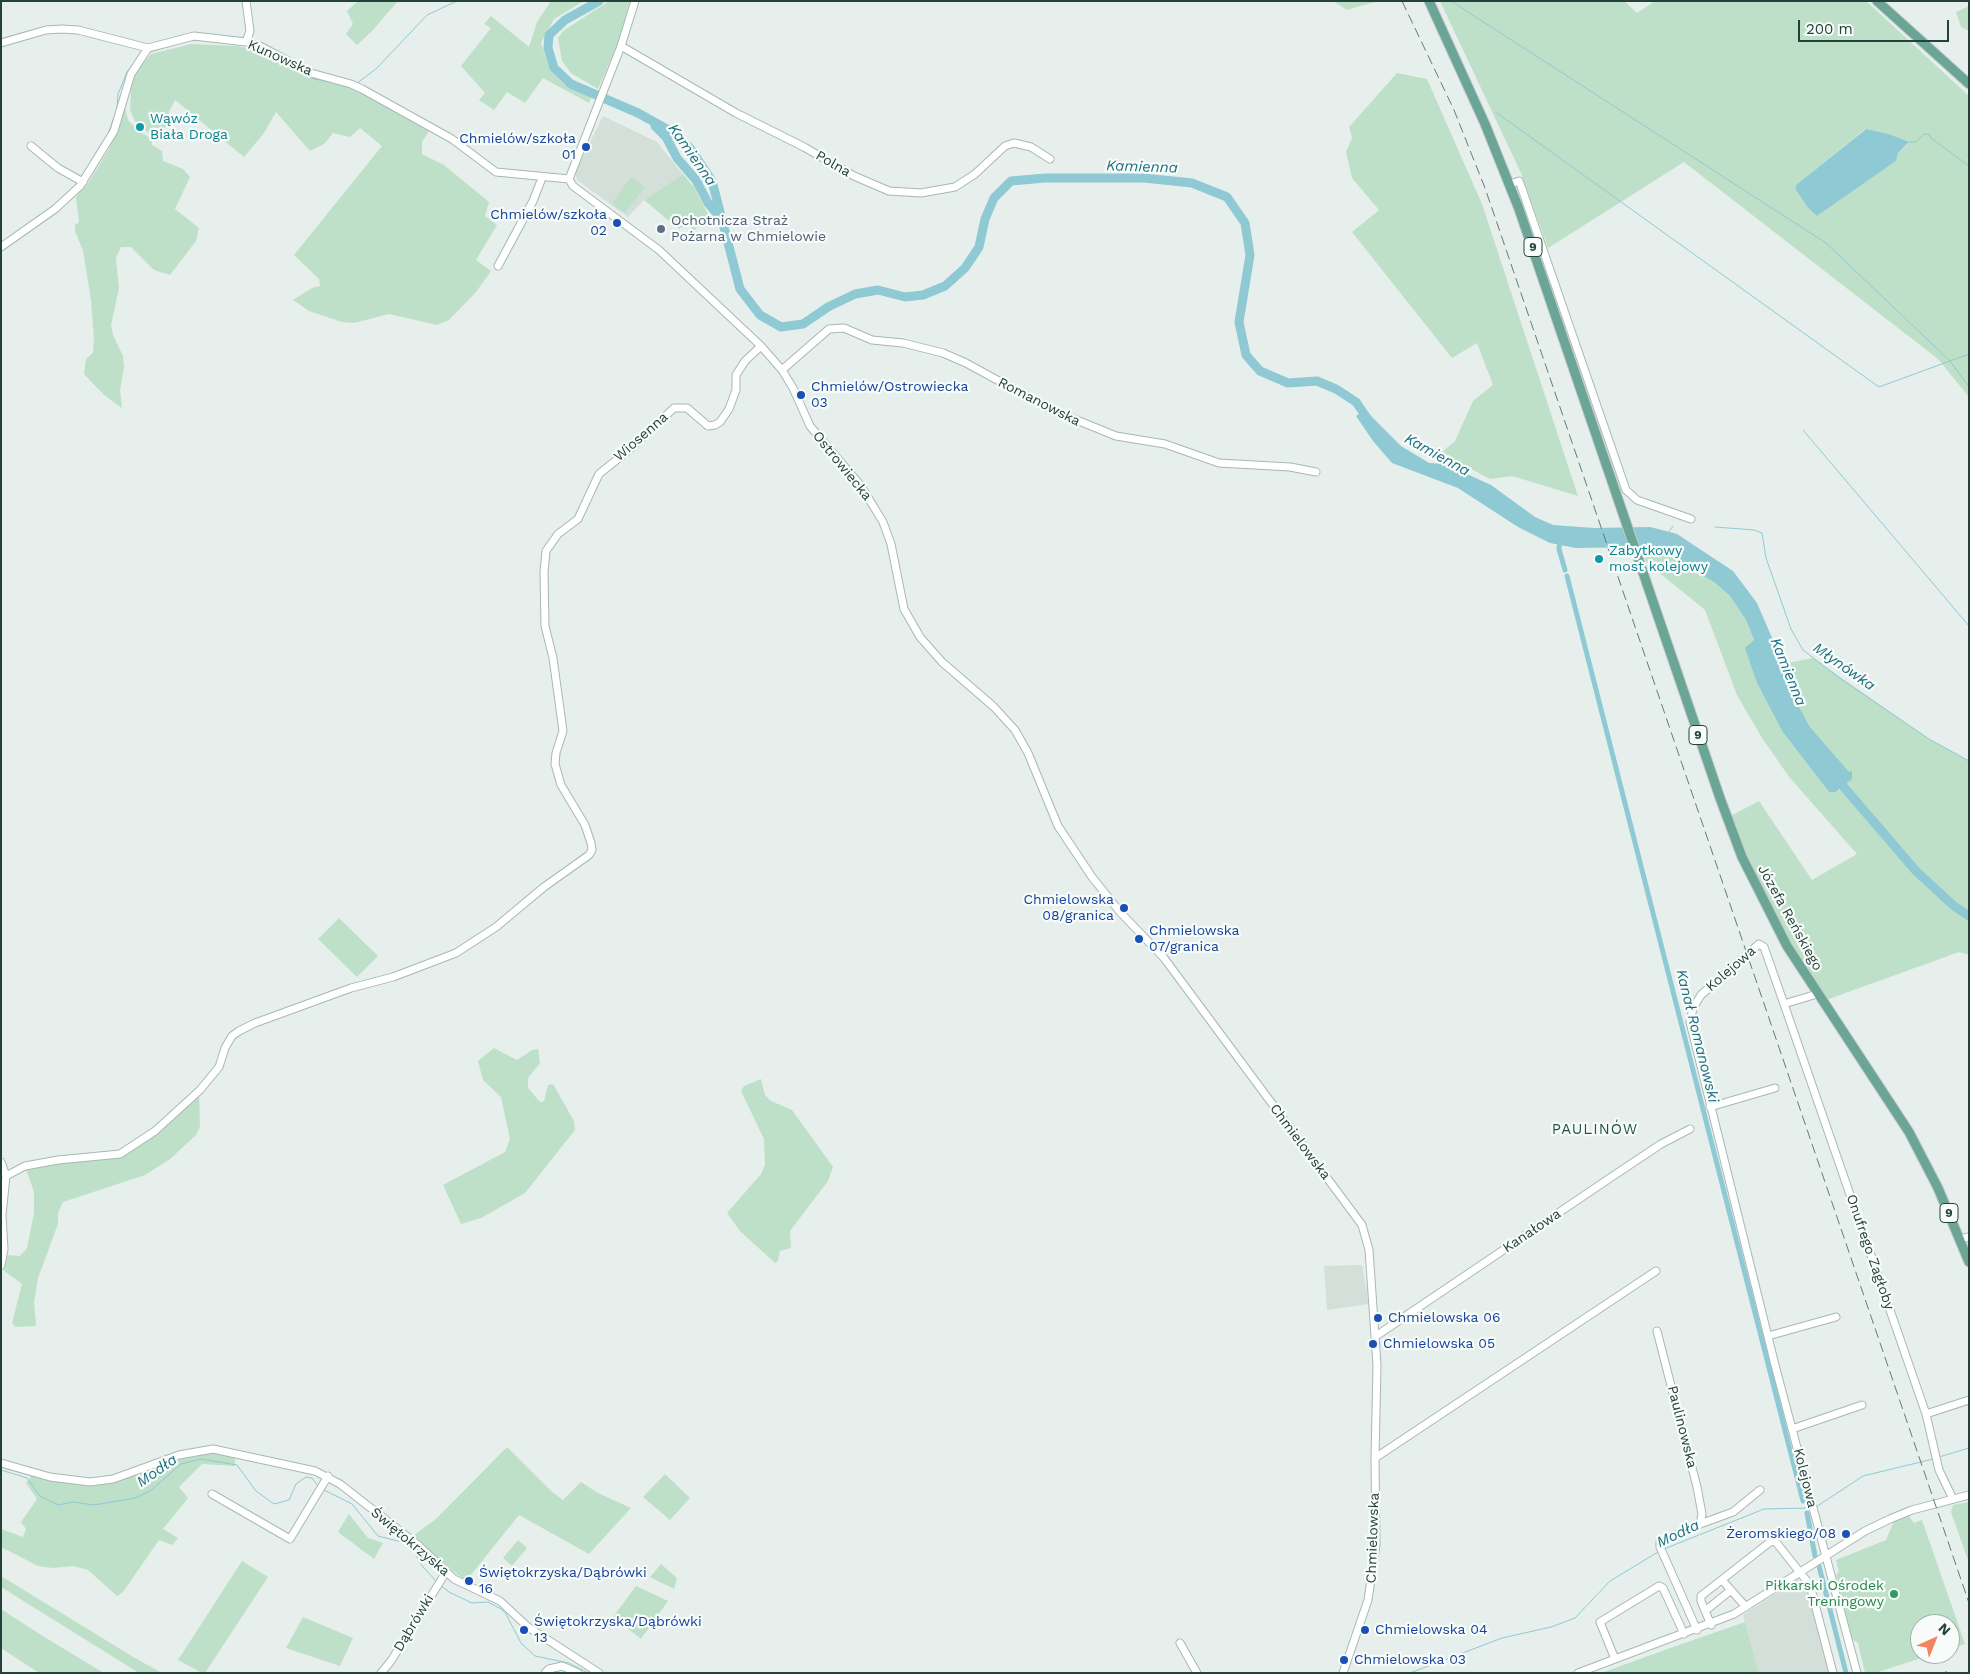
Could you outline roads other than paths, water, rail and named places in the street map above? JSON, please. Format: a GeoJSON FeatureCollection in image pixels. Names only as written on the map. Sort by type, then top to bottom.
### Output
{"type":"FeatureCollection","features":[{"type":"Feature","properties":{"kind":"main road","name":"9"},"geometry":{"type":"LineString","coordinates":[[1429,1],[1510,184]]}},
{"type":"Feature","properties":{"kind":"main road"},"geometry":{"type":"LineString","coordinates":[[1877,1],[1969,84]]}},
{"type":"Feature","properties":{"kind":"main road","name":"Józefa Reńskiego"},"geometry":{"type":"LineString","coordinates":[[1510,184],[1735,839],[1769,913],[1817,994],[1909,1132],[1964,1238],[1969,1262]]}},
{"type":"Feature","properties":{"kind":"street"},"geometry":{"type":"LineString","coordinates":[[246,1],[250,31],[260,46]]}},
{"type":"Feature","properties":{"kind":"street"},"geometry":{"type":"LineString","coordinates":[[568,179],[621,46],[635,1]]}},
{"type":"Feature","properties":{"kind":"street","name":"Kunowska"},"geometry":{"type":"LineString","coordinates":[[1,43],[46,30],[70,29],[148,48],[194,36],[246,42],[260,46],[311,73],[354,85],[452,139],[496,172],[542,178],[568,179]]}},
{"type":"Feature","properties":{"kind":"street"},"geometry":{"type":"LineString","coordinates":[[246,42],[250,31]]}},
{"type":"Feature","properties":{"kind":"street","name":"Polna"},"geometry":{"type":"LineString","coordinates":[[621,46],[736,113],[804,147],[854,176],[889,191],[921,193],[955,187],[975,174],[1005,146],[1014,143],[1031,147],[1050,159]]}},
{"type":"Feature","properties":{"kind":"street"},"geometry":{"type":"LineString","coordinates":[[1,247],[55,210],[83,182],[114,131],[131,74],[148,48]]}},
{"type":"Feature","properties":{"kind":"street"},"geometry":{"type":"LineString","coordinates":[[31,146],[58,168],[83,182]]}},
{"type":"Feature","properties":{"kind":"street"},"geometry":{"type":"LineString","coordinates":[[498,266],[526,215],[542,178]]}},
{"type":"Feature","properties":{"kind":"street","name":"Ostrowiecka"},"geometry":{"type":"LineString","coordinates":[[568,179],[573,186],[659,250],[761,346],[782,370],[793,388],[810,426],[862,486],[883,522],[891,544],[904,609],[914,627],[942,662],[994,707],[1015,730],[1028,753],[1058,826],[1092,876]]}},
{"type":"Feature","properties":{"kind":"street"},"geometry":{"type":"LineString","coordinates":[[1510,184],[1519,181],[1521,186],[1626,490],[1637,500],[1691,519]]}},
{"type":"Feature","properties":{"kind":"street","name":"Romanowska"},"geometry":{"type":"LineString","coordinates":[[782,370],[829,329],[844,328],[872,340],[903,343],[943,353],[1052,410],[1116,436],[1165,444],[1219,463],[1290,466],[1316,472]]}},
{"type":"Feature","properties":{"kind":"street","name":"Wiosenna"},"geometry":{"type":"LineString","coordinates":[[6,1176],[14,1170],[33,1165],[120,1154],[155,1131],[200,1090],[219,1067],[225,1048],[232,1036],[239,1031],[255,1022],[351,988],[393,977],[456,953],[485,935],[544,886],[589,855],[592,850],[585,826],[561,785],[557,772],[556,753],[563,731],[563,723],[554,658],[545,626],[544,572],[546,551],[558,534],[578,519],[599,474],[629,450],[674,408],[687,408],[708,426],[720,422],[736,390],[736,375],[740,367],[761,346]]}},
{"type":"Feature","properties":{"kind":"street","name":"Chmielowska"},"geometry":{"type":"LineString","coordinates":[[1092,876],[1120,912],[1164,958],[1362,1225],[1368,1242],[1376,1336],[1377,1389],[1374,1458],[1376,1534],[1372,1585],[1358,1634],[1343,1673]]}},
{"type":"Feature","properties":{"kind":"street","name":"Kolejowa"},"geometry":{"type":"LineString","coordinates":[[1761,945],[1756,945],[1701,995],[1693,1008],[1690,1022],[1691,1032],[1792,1429],[1857,1673]]}},
{"type":"Feature","properties":{"kind":"street","name":"Onufrego Zagłoby"},"geometry":{"type":"LineString","coordinates":[[1761,945],[1769,957],[1926,1414],[1937,1464],[1953,1500]]}},
{"type":"Feature","properties":{"kind":"street"},"geometry":{"type":"LineString","coordinates":[[1784,1004],[1817,994]]}},
{"type":"Feature","properties":{"kind":"street"},"geometry":{"type":"LineString","coordinates":[[1710,1108],[1775,1088]]}},
{"type":"Feature","properties":{"kind":"street","name":"Kanałowa"},"geometry":{"type":"LineString","coordinates":[[1376,1336],[1621,1170],[1667,1140],[1690,1129]]}},
{"type":"Feature","properties":{"kind":"street"},"geometry":{"type":"LineString","coordinates":[[1,1162],[6,1176],[2,1215],[4,1249],[1,1265]]}},
{"type":"Feature","properties":{"kind":"street"},"geometry":{"type":"LineString","coordinates":[[1374,1458],[1656,1272]]}},
{"type":"Feature","properties":{"kind":"street"},"geometry":{"type":"LineString","coordinates":[[1768,1336],[1836,1316]]}},
{"type":"Feature","properties":{"kind":"street","name":"Paulinowska"},"geometry":{"type":"LineString","coordinates":[[1657,1331],[1697,1487],[1702,1514],[1700,1524]]}},
{"type":"Feature","properties":{"kind":"street"},"geometry":{"type":"LineString","coordinates":[[1926,1414],[1969,1400]]}},
{"type":"Feature","properties":{"kind":"street","name":"Kolejowa"},"geometry":{"type":"LineString","coordinates":[[1792,1429],[1862,1405]]}},
{"type":"Feature","properties":{"kind":"street","name":"Świętokrzyska"},"geometry":{"type":"LineString","coordinates":[[1,1462],[62,1479],[90,1482],[114,1479],[179,1455],[213,1449],[305,1468],[328,1476],[410,1538],[446,1572],[464,1585],[500,1601],[533,1630],[599,1673]]}},
{"type":"Feature","properties":{"kind":"street"},"geometry":{"type":"LineString","coordinates":[[212,1494],[290,1539],[328,1476]]}},
{"type":"Feature","properties":{"kind":"street"},"geometry":{"type":"LineString","coordinates":[[1697,1630],[1662,1551],[1660,1542],[1733,1512],[1760,1490]]}},
{"type":"Feature","properties":{"kind":"street"},"geometry":{"type":"LineString","coordinates":[[1578,1673],[1711,1625],[1746,1607],[1865,1531],[1890,1519],[1969,1496]]}},
{"type":"Feature","properties":{"kind":"street"},"geometry":{"type":"LineString","coordinates":[[1711,1625],[1701,1596],[1770,1542],[1775,1542],[1810,1585],[1833,1673]]}},
{"type":"Feature","properties":{"kind":"street","name":"Dąbrówki"},"geometry":{"type":"LineString","coordinates":[[381,1673],[391,1661],[446,1572]]}},
{"type":"Feature","properties":{"kind":"street"},"geometry":{"type":"LineString","coordinates":[[1722,1580],[1746,1607]]}},
{"type":"Feature","properties":{"kind":"street"},"geometry":{"type":"LineString","coordinates":[[1614,1659],[1600,1622],[1659,1586],[1663,1588],[1684,1634]]}},
{"type":"Feature","properties":{"kind":"street"},"geometry":{"type":"LineString","coordinates":[[1705,1610],[1731,1590]]}},
{"type":"Feature","properties":{"kind":"street"},"geometry":{"type":"LineString","coordinates":[[1180,1643],[1197,1673]]}},
{"type":"Feature","properties":{"kind":"street"},"geometry":{"type":"LineString","coordinates":[[545,1673],[549,1669],[562,1666],[578,1673]]}},
{"type":"Feature","properties":{"kind":"water"},"geometry":{"type":"Polygon","coordinates":[[[1866,129],[1889,134],[1909,142],[1898,153],[1896,161],[1817,216],[1808,208],[1796,190],[1796,185],[1866,129]]]}},
{"type":"Feature","properties":{"kind":"water"},"geometry":{"type":"Polygon","coordinates":[[[1365,410],[1401,446],[1429,463],[1445,464],[1491,485],[1535,517],[1553,525],[1594,528],[1650,527],[1662,530],[1677,534],[1733,571],[1757,603],[1779,654],[1785,656],[1780,660],[1794,697],[1809,726],[1849,772],[1852,771],[1852,779],[1836,792],[1829,792],[1782,731],[1757,683],[1745,648],[1754,640],[1746,620],[1730,596],[1714,582],[1667,555],[1642,547],[1576,548],[1550,543],[1518,527],[1458,488],[1392,463],[1373,441],[1356,416],[1365,410]]]}},
{"type":"Feature","properties":{"kind":"waterway"},"geometry":{"type":"LineString","coordinates":[[356,84],[377,68],[427,15],[457,1]]}},
{"type":"Feature","properties":{"kind":"waterway","name":"Kamienna"},"geometry":{"type":"LineString","coordinates":[[599,1],[565,20],[549,35],[548,48],[554,68],[571,84],[638,113],[672,132],[690,148],[712,181],[740,289],[760,315],[781,327],[803,324],[828,307],[855,294],[878,290],[905,297],[923,295],[945,286],[965,268],[979,247],[985,219],[994,198],[1011,181],[1045,178],[1144,178],[1192,183],[1227,197],[1245,223],[1250,255],[1239,322],[1246,355],[1260,371],[1288,383],[1317,381],[1336,389],[1356,402],[1369,421]]}},
{"type":"Feature","properties":{"kind":"waterway"},"geometry":{"type":"LineString","coordinates":[[1451,1],[1826,243],[1950,361],[1969,387]]}},
{"type":"Feature","properties":{"kind":"waterway"},"geometry":{"type":"LineString","coordinates":[[150,52],[188,41],[200,40]]}},
{"type":"Feature","properties":{"kind":"waterway"},"geometry":{"type":"LineString","coordinates":[[243,45],[260,50],[314,79],[331,82]]}},
{"type":"Feature","properties":{"kind":"waterway"},"geometry":{"type":"LineString","coordinates":[[117,108],[118,94],[127,72],[135,62]]}},
{"type":"Feature","properties":{"kind":"waterway"},"geometry":{"type":"LineString","coordinates":[[96,153],[108,134],[116,112]]}},
{"type":"Feature","properties":{"kind":"waterway"},"geometry":{"type":"LineString","coordinates":[[1497,113],[1879,387],[1969,354]]}},
{"type":"Feature","properties":{"kind":"waterway","name":"Kamienna"},"geometry":{"type":"LineString","coordinates":[[655,126],[666,137],[677,158],[696,180],[708,203],[719,216]]}},
{"type":"Feature","properties":{"kind":"waterway"},"geometry":{"type":"LineString","coordinates":[[1909,142],[1916,142],[1924,134],[1929,134],[1931,138],[1969,166]]}},
{"type":"Feature","properties":{"kind":"waterway"},"geometry":{"type":"LineString","coordinates":[[1803,430],[1969,626]]}},
{"type":"Feature","properties":{"kind":"waterway","name":"Młynówka"},"geometry":{"type":"LineString","coordinates":[[1668,533],[1673,526]]}},
{"type":"Feature","properties":{"kind":"waterway","name":"Młynówka"},"geometry":{"type":"LineString","coordinates":[[1715,527],[1754,530],[1762,533],[1766,558],[1791,629],[1803,650],[1841,679],[1929,739],[1969,761]]}},
{"type":"Feature","properties":{"kind":"waterway","name":"Kanał Romanowski"},"geometry":{"type":"LineString","coordinates":[[1560,540],[1559,549],[1565,570]]}},
{"type":"Feature","properties":{"kind":"waterway","name":"Kanał Romanowski"},"geometry":{"type":"LineString","coordinates":[[1567,576],[1803,1501]]}},
{"type":"Feature","properties":{"kind":"waterway","name":"Kamienna"},"geometry":{"type":"LineString","coordinates":[[1836,778],[1916,871],[1954,906],[1969,916]]}},
{"type":"Feature","properties":{"kind":"waterway","name":"Modła"},"geometry":{"type":"LineString","coordinates":[[1939,1457],[1969,1448]]}},
{"type":"Feature","properties":{"kind":"waterway","name":"Modła"},"geometry":{"type":"LineString","coordinates":[[1,1470],[27,1478],[40,1496],[58,1505],[73,1502],[94,1505],[135,1498],[150,1491],[181,1464],[201,1459],[237,1465],[256,1491],[274,1504],[289,1500],[296,1484],[306,1477],[312,1478],[318,1486]]}},
{"type":"Feature","properties":{"kind":"waterway","name":"Modła"},"geometry":{"type":"LineString","coordinates":[[1816,1507],[1863,1476],[1933,1459]]}},
{"type":"Feature","properties":{"kind":"waterway","name":"Modła"},"geometry":{"type":"LineString","coordinates":[[324,1490],[352,1504],[378,1536],[405,1543],[411,1547],[423,1567],[437,1582]]}},
{"type":"Feature","properties":{"kind":"waterway","name":"Modła"},"geometry":{"type":"LineString","coordinates":[[1664,1549],[1764,1509],[1809,1508]]}},
{"type":"Feature","properties":{"kind":"waterway","name":"Kanał Romanowski"},"geometry":{"type":"LineString","coordinates":[[1807,1513],[1815,1556]]}},
{"type":"Feature","properties":{"kind":"waterway","name":"Modła"},"geometry":{"type":"LineString","coordinates":[[1410,1673],[1502,1638],[1551,1627],[1575,1618],[1610,1581],[1658,1552]]}},
{"type":"Feature","properties":{"kind":"waterway","name":"Kanał Romanowski"},"geometry":{"type":"LineString","coordinates":[[1819,1566],[1846,1673]]}},
{"type":"Feature","properties":{"kind":"waterway","name":"Modła"},"geometry":{"type":"LineString","coordinates":[[440,1585],[449,1592],[472,1603],[488,1602],[501,1609],[506,1614],[521,1643],[535,1656],[569,1663],[588,1673]]}},
{"type":"Feature","properties":{"kind":"railway"},"geometry":{"type":"LineString","coordinates":[[1402,1],[1454,110],[1485,188],[1969,1603]]}},
{"type":"Feature","properties":{"kind":"place","name":"Wąwóz Biała Droga"},"geometry":{"type":"Point","coordinates":[140,127]}},
{"type":"Feature","properties":{"kind":"place","name":"Chmielów/szkoła 01"},"geometry":{"type":"Point","coordinates":[586,147]}},
{"type":"Feature","properties":{"kind":"place","name":"Chmielów/szkoła 02"},"geometry":{"type":"Point","coordinates":[617,223]}},
{"type":"Feature","properties":{"kind":"place","name":"Ochotnicza Straż Pożarna w Chmielowie"},"geometry":{"type":"Point","coordinates":[661,229]}},
{"type":"Feature","properties":{"kind":"place","name":"Chmielów/Ostrowiecka 03"},"geometry":{"type":"Point","coordinates":[801,395]}},
{"type":"Feature","properties":{"kind":"place","name":"Zabytkowy most kolejowy"},"geometry":{"type":"Point","coordinates":[1599,559]}},
{"type":"Feature","properties":{"kind":"place","name":"Chmielowska 08/granica"},"geometry":{"type":"Point","coordinates":[1124,908]}},
{"type":"Feature","properties":{"kind":"place","name":"Chmielowska 07/granica"},"geometry":{"type":"Point","coordinates":[1139,939]}},
{"type":"Feature","properties":{"kind":"place","name":"Chmielowska 06"},"geometry":{"type":"Point","coordinates":[1378,1318]}},
{"type":"Feature","properties":{"kind":"place","name":"Chmielowska 05"},"geometry":{"type":"Point","coordinates":[1373,1344]}},
{"type":"Feature","properties":{"kind":"place","name":"Żeromskiego/08"},"geometry":{"type":"Point","coordinates":[1846,1534]}},
{"type":"Feature","properties":{"kind":"place","name":"Świętokrzyska/Dąbrówki 16"},"geometry":{"type":"Point","coordinates":[469,1581]}},
{"type":"Feature","properties":{"kind":"place","name":"Piłkarski Ośrodek Treningowy"},"geometry":{"type":"Point","coordinates":[1894,1594]}},
{"type":"Feature","properties":{"kind":"place","name":"Świętokrzyska/Dąbrówki 13"},"geometry":{"type":"Point","coordinates":[524,1630]}},
{"type":"Feature","properties":{"kind":"place","name":"Chmielowska 04"},"geometry":{"type":"Point","coordinates":[1365,1630]}},
{"type":"Feature","properties":{"kind":"place","name":"Chmielowska 03"},"geometry":{"type":"Point","coordinates":[1344,1660]}},
{"type":"Feature","properties":{"kind":"district","name":"PAULINÓW"},"geometry":{"type":"Point","coordinates":[1595,1130]}}]}
